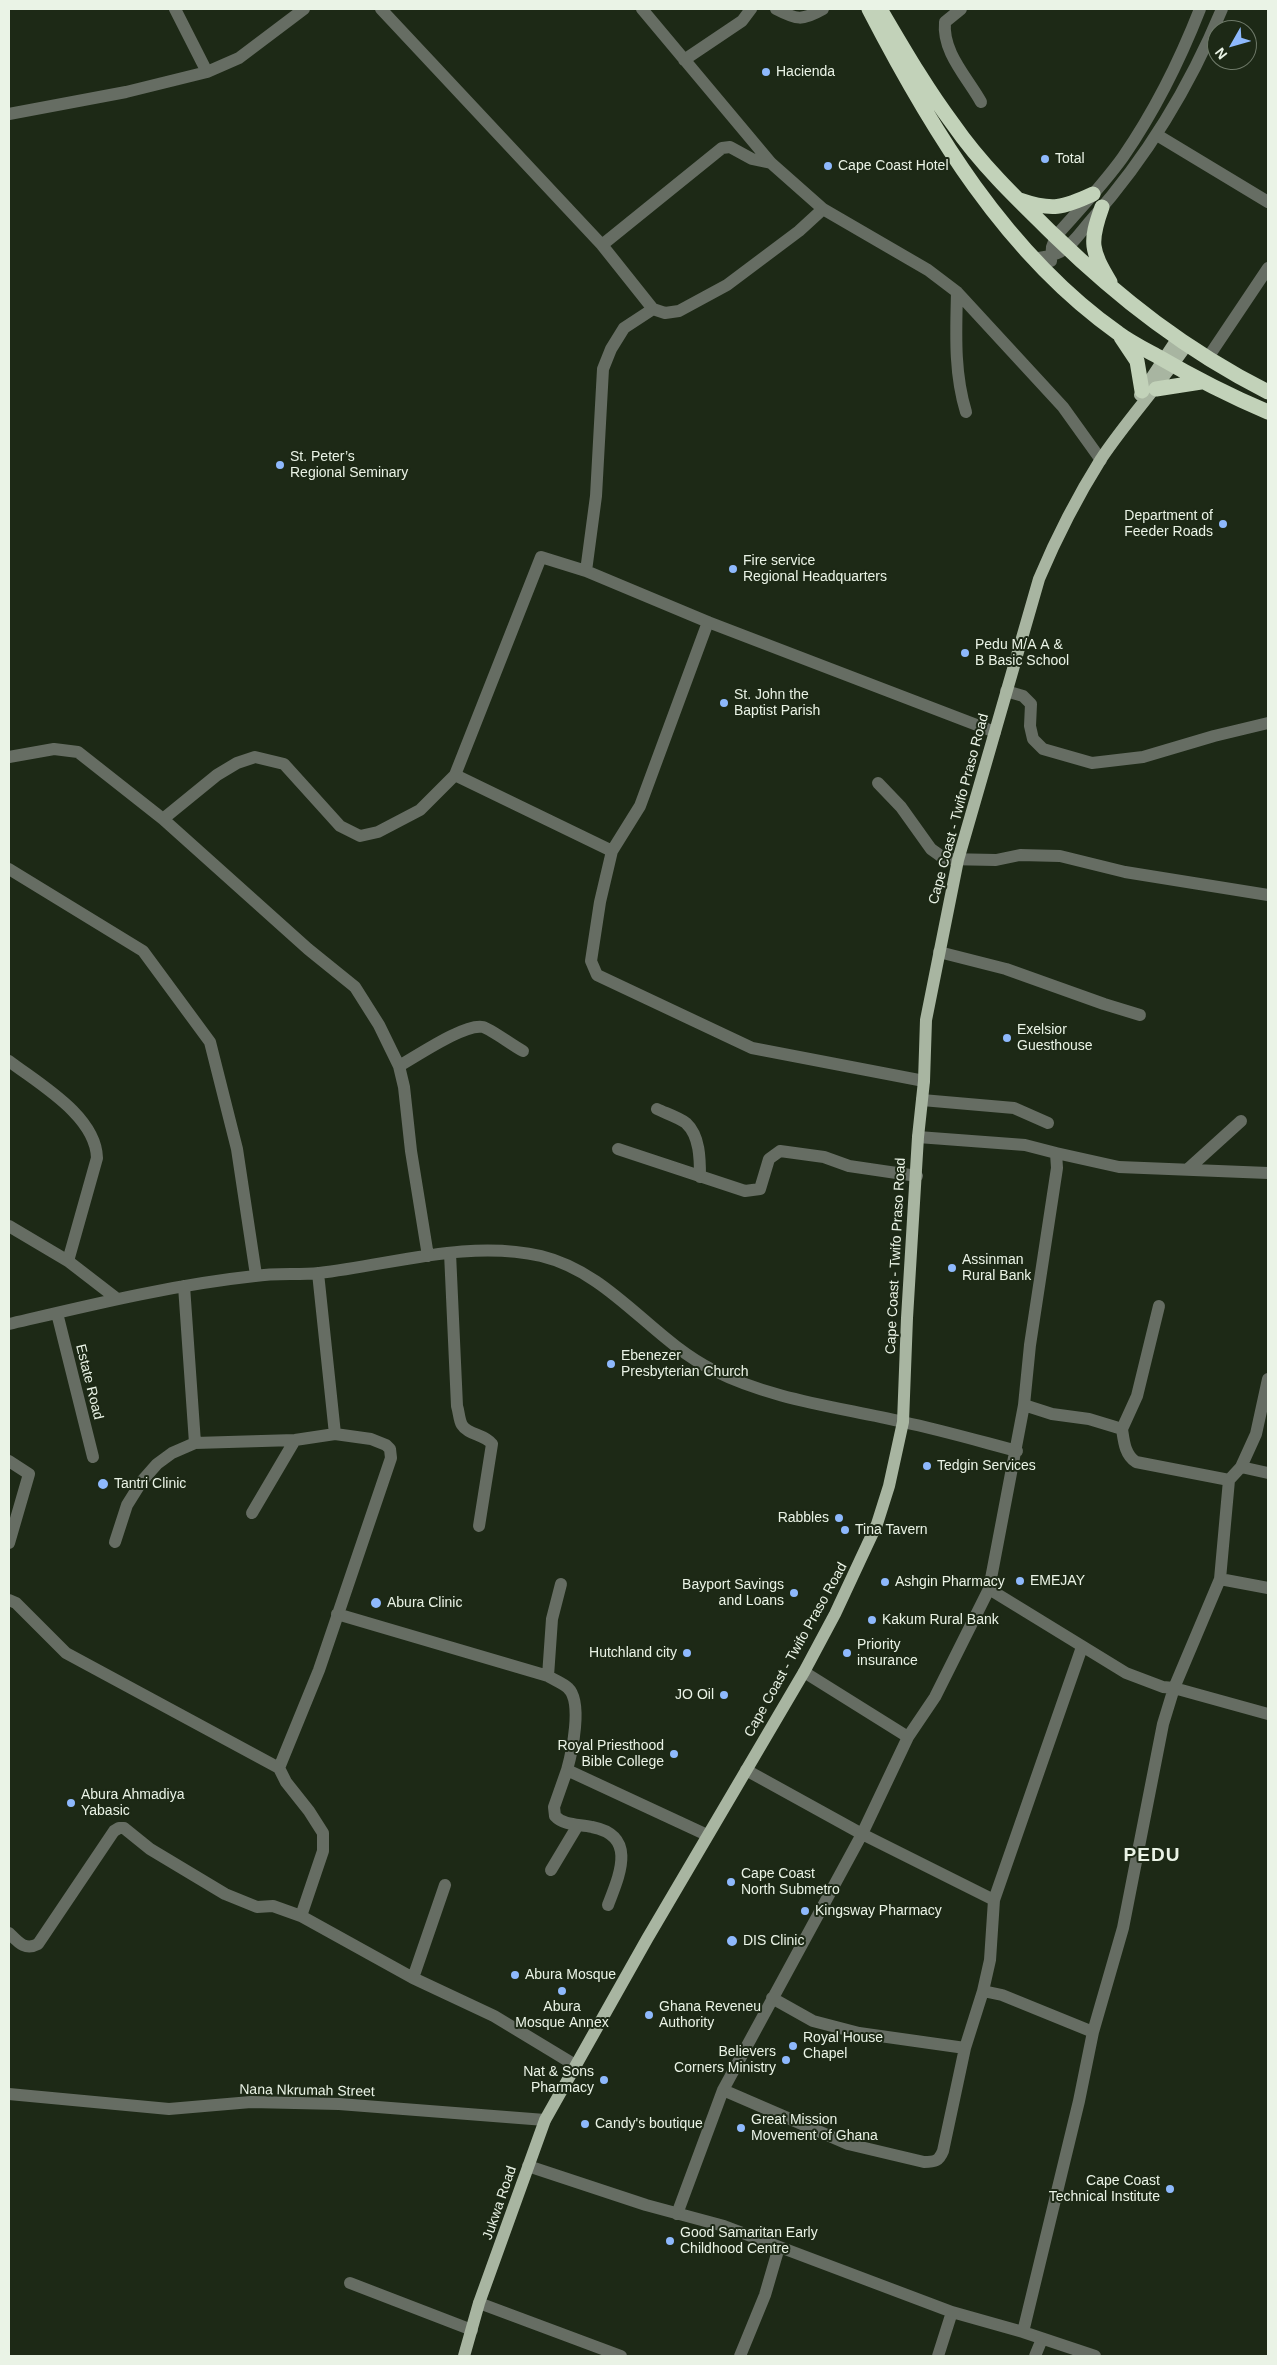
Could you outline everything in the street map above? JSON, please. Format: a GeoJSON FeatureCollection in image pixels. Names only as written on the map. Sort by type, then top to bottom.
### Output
{"type":"FeatureCollection","features":[{"type":"Feature","properties":{"kind":"highway"},"geometry":{"type":"LineString","coordinates":[[869,9],[942,137],[982,197],[1034,259],[1076,300],[1119,334],[1201,382],[1268,412]]}},
{"type":"Feature","properties":{"kind":"highway"},"geometry":{"type":"LineString","coordinates":[[880,9],[910,60],[953,126],[1014,198],[1056,236],[1087,268],[1182,343],[1268,392]]}},
{"type":"Feature","properties":{"kind":"highway"},"geometry":{"type":"LineString","coordinates":[[1014,198],[1048,207],[1068,206],[1092,194]]}},
{"type":"Feature","properties":{"kind":"highway"},"geometry":{"type":"LineString","coordinates":[[1102,208],[1093,232],[1094,250],[1113,288]]}},
{"type":"Feature","properties":{"kind":"highway"},"geometry":{"type":"LineString","coordinates":[[1119,334],[1137,362],[1149,390],[1201,382]]}},
{"type":"Feature","properties":{"kind":"main road","name":"Cape Coast - Twifo Praso Road"},"geometry":{"type":"LineString","coordinates":[[575,2065],[707,1835],[804,1672],[836,1614],[876,1524],[889,1486],[903,1422],[907,1318],[918,1137],[924,1082],[926,1020],[958,860],[1006,691],[1045,564],[1101,460],[1138,409],[1137,399],[1149,390],[1182,343]]}},
{"type":"Feature","properties":{"kind":"main road","name":"Jukwa Road"},"geometry":{"type":"LineString","coordinates":[[464,2356],[479,2303],[507,2231],[545,2120],[575,2065]]}},
{"type":"Feature","properties":{"kind":"street"},"geometry":{"type":"LineString","coordinates":[[175,9],[207,72]]}},
{"type":"Feature","properties":{"kind":"street"},"geometry":{"type":"LineString","coordinates":[[9,114],[126,92],[207,72],[239,58],[304,9]]}},
{"type":"Feature","properties":{"kind":"street"},"geometry":{"type":"LineString","coordinates":[[381,9],[602,245],[653,309],[665,313],[679,311],[727,285],[799,232],[823,208]]}},
{"type":"Feature","properties":{"kind":"street"},"geometry":{"type":"LineString","coordinates":[[642,9],[771,163],[823,208],[928,270],[958,292],[1063,406],[1101,460]]}},
{"type":"Feature","properties":{"kind":"street"},"geometry":{"type":"LineString","coordinates":[[684,60],[742,20],[751,9]]}},
{"type":"Feature","properties":{"kind":"street"},"geometry":{"type":"LineString","coordinates":[[776,9],[797,19],[808,17],[823,9]]}},
{"type":"Feature","properties":{"kind":"street"},"geometry":{"type":"LineString","coordinates":[[961,9],[945,22],[944,34],[958,64],[981,102]]}},
{"type":"Feature","properties":{"kind":"street"},"geometry":{"type":"LineString","coordinates":[[1051,276],[1051,256],[1056,236],[1122,158],[1140,132],[1188,40],[1200,9]]}},
{"type":"Feature","properties":{"kind":"street"},"geometry":{"type":"LineString","coordinates":[[1034,259],[1051,256],[1067,247],[1102,208],[1157,135],[1205,49],[1222,9]]}},
{"type":"Feature","properties":{"kind":"street"},"geometry":{"type":"LineString","coordinates":[[1188,40],[1205,49]]}},
{"type":"Feature","properties":{"kind":"street"},"geometry":{"type":"LineString","coordinates":[[1157,135],[1268,202]]}},
{"type":"Feature","properties":{"kind":"street"},"geometry":{"type":"LineString","coordinates":[[602,245],[722,148],[730,147],[752,158],[771,163]]}},
{"type":"Feature","properties":{"kind":"street"},"geometry":{"type":"LineString","coordinates":[[1208,359],[1268,268]]}},
{"type":"Feature","properties":{"kind":"street"},"geometry":{"type":"LineString","coordinates":[[958,292],[956,332],[958,387],[966,412]]}},
{"type":"Feature","properties":{"kind":"street"},"geometry":{"type":"LineString","coordinates":[[586,571],[596,496],[603,369],[611,349],[624,328],[653,309]]}},
{"type":"Feature","properties":{"kind":"street"},"geometry":{"type":"LineString","coordinates":[[163,819],[217,775],[237,763],[256,757],[284,764],[340,826],[360,836],[378,832],[415,814],[455,775],[541,557],[586,571],[708,622],[995,732]]}},
{"type":"Feature","properties":{"kind":"street"},"geometry":{"type":"LineString","coordinates":[[708,622],[640,806],[612,852],[600,902],[591,961],[597,975],[752,1048],[924,1082]]}},
{"type":"Feature","properties":{"kind":"street"},"geometry":{"type":"LineString","coordinates":[[1006,691],[1023,696],[1032,704],[1030,726],[1033,739],[1043,749],[1092,763],[1143,758],[1214,736],[1268,723]]}},
{"type":"Feature","properties":{"kind":"street"},"geometry":{"type":"LineString","coordinates":[[9,757],[54,749],[78,752],[163,819],[308,949],[355,987],[379,1025],[399,1066],[404,1087],[411,1151],[428,1256]]}},
{"type":"Feature","properties":{"kind":"street"},"geometry":{"type":"LineString","coordinates":[[455,775],[612,852]]}},
{"type":"Feature","properties":{"kind":"street"},"geometry":{"type":"LineString","coordinates":[[878,783],[901,806],[931,849],[945,859],[996,860],[1020,855],[1060,856],[1125,872],[1268,895]]}},
{"type":"Feature","properties":{"kind":"street"},"geometry":{"type":"LineString","coordinates":[[9,869],[143,951],[210,1042],[237,1149],[256,1275]]}},
{"type":"Feature","properties":{"kind":"street"},"geometry":{"type":"LineString","coordinates":[[939,952],[1006,969],[1140,1015]]}},
{"type":"Feature","properties":{"kind":"street"},"geometry":{"type":"LineString","coordinates":[[399,1066],[460,1030],[472,1026],[484,1027],[523,1051]]}},
{"type":"Feature","properties":{"kind":"street"},"geometry":{"type":"LineString","coordinates":[[9,1061],[68,1106],[90,1133],[97,1149],[97,1158],[68,1261]]}},
{"type":"Feature","properties":{"kind":"street"},"geometry":{"type":"LineString","coordinates":[[922,1100],[1014,1108],[1048,1123]]}},
{"type":"Feature","properties":{"kind":"street"},"geometry":{"type":"LineString","coordinates":[[656,1109],[685,1123],[690,1130],[697,1142],[700,1176]]}},
{"type":"Feature","properties":{"kind":"street"},"geometry":{"type":"LineString","coordinates":[[1188,1168],[1242,1121]]}},
{"type":"Feature","properties":{"kind":"street"},"geometry":{"type":"LineString","coordinates":[[918,1137],[1024,1145],[1119,1167],[1188,1168],[1268,1173]]}},
{"type":"Feature","properties":{"kind":"street"},"geometry":{"type":"LineString","coordinates":[[618,1149],[745,1191],[760,1189],[764,1184],[769,1159],[773,1154],[780,1151],[824,1157],[849,1166],[917,1176]]}},
{"type":"Feature","properties":{"kind":"street"},"geometry":{"type":"LineString","coordinates":[[677,2214],[723,2090],[862,1834],[908,1737],[934,1697],[990,1589],[1024,1405],[1030,1345],[1057,1168],[1056,1153]]}},
{"type":"Feature","properties":{"kind":"street"},"geometry":{"type":"LineString","coordinates":[[9,1226],[68,1261],[116,1298]]}},
{"type":"Feature","properties":{"kind":"street"},"geometry":{"type":"LineString","coordinates":[[9,1324],[116,1298],[256,1275],[318,1273],[450,1253],[488,1250],[541,1256],[577,1269],[621,1299],[686,1354],[739,1382],[836,1409],[903,1422],[1017,1451]]}},
{"type":"Feature","properties":{"kind":"street"},"geometry":{"type":"LineString","coordinates":[[450,1253],[457,1406],[462,1425],[467,1430],[490,1440],[492,1444],[479,1526]]}},
{"type":"Feature","properties":{"kind":"street"},"geometry":{"type":"LineString","coordinates":[[318,1273],[335,1434]]}},
{"type":"Feature","properties":{"kind":"street"},"geometry":{"type":"LineString","coordinates":[[184,1286],[195,1443]]}},
{"type":"Feature","properties":{"kind":"street"},"geometry":{"type":"LineString","coordinates":[[1159,1306],[1137,1396],[1122,1429],[1124,1445],[1130,1458],[1136,1462],[1229,1480]]}},
{"type":"Feature","properties":{"kind":"street","name":"Estate Road"},"geometry":{"type":"LineString","coordinates":[[57,1313],[93,1458]]}},
{"type":"Feature","properties":{"kind":"street"},"geometry":{"type":"LineString","coordinates":[[1023,2332],[1059,2188],[1088,2062],[1093,2032],[1123,1928],[1163,1724],[1174,1688],[1220,1579],[1229,1480],[1241,1467],[1256,1434],[1268,1379]]}},
{"type":"Feature","properties":{"kind":"street"},"geometry":{"type":"LineString","coordinates":[[1024,1405],[1052,1414],[1089,1419],[1122,1429]]}},
{"type":"Feature","properties":{"kind":"street"},"geometry":{"type":"LineString","coordinates":[[115,1542],[128,1505],[142,1481],[157,1464],[172,1453],[195,1443],[295,1440],[335,1434],[371,1439],[386,1445],[390,1450],[391,1458],[308,1698],[279,1768]]}},
{"type":"Feature","properties":{"kind":"street"},"geometry":{"type":"LineString","coordinates":[[252,1513],[295,1440]]}},
{"type":"Feature","properties":{"kind":"street"},"geometry":{"type":"LineString","coordinates":[[9,1461],[29,1474],[9,1543]]}},
{"type":"Feature","properties":{"kind":"street"},"geometry":{"type":"LineString","coordinates":[[1241,1467],[1268,1473]]}},
{"type":"Feature","properties":{"kind":"street"},"geometry":{"type":"LineString","coordinates":[[1220,1579],[1268,1588]]}},
{"type":"Feature","properties":{"kind":"street"},"geometry":{"type":"LineString","coordinates":[[548,1676],[552,1619],[561,1584]]}},
{"type":"Feature","properties":{"kind":"street"},"geometry":{"type":"LineString","coordinates":[[990,1589],[1133,1677],[1162,1687],[1174,1688],[1268,1714]]}},
{"type":"Feature","properties":{"kind":"street"},"geometry":{"type":"LineString","coordinates":[[9,1600],[16,1603],[66,1653],[279,1768],[286,1782],[310,1811],[323,1833],[323,1851],[301,1916]]}},
{"type":"Feature","properties":{"kind":"street"},"geometry":{"type":"LineString","coordinates":[[337,1614],[548,1676],[568,1687],[574,1696],[576,1708],[567,1770],[554,1807],[555,1816],[565,1822],[592,1827],[609,1833],[620,1847],[622,1869],[608,1905]]}},
{"type":"Feature","properties":{"kind":"street"},"geometry":{"type":"LineString","coordinates":[[723,2090],[848,2144],[924,2162],[935,2162],[940,2158],[964,2048],[983,1991],[990,1960],[994,1900],[1082,1647]]}},
{"type":"Feature","properties":{"kind":"street"},"geometry":{"type":"LineString","coordinates":[[804,1672],[908,1737]]}},
{"type":"Feature","properties":{"kind":"street"},"geometry":{"type":"LineString","coordinates":[[567,1770],[707,1835]]}},
{"type":"Feature","properties":{"kind":"street"},"geometry":{"type":"LineString","coordinates":[[746,1770],[862,1834],[994,1900]]}},
{"type":"Feature","properties":{"kind":"street"},"geometry":{"type":"LineString","coordinates":[[551,1870],[578,1825]]}},
{"type":"Feature","properties":{"kind":"street"},"geometry":{"type":"LineString","coordinates":[[9,1933],[24,1947],[31,1948],[38,1944],[114,1832],[119,1828],[124,1828],[150,1849],[225,1894],[258,1907],[273,1906],[301,1916],[413,1978],[494,2016],[575,2065]]}},
{"type":"Feature","properties":{"kind":"street"},"geometry":{"type":"LineString","coordinates":[[413,1978],[445,1885]]}},
{"type":"Feature","properties":{"kind":"street"},"geometry":{"type":"LineString","coordinates":[[983,1991],[1002,1995],[1093,2032]]}},
{"type":"Feature","properties":{"kind":"street"},"geometry":{"type":"LineString","coordinates":[[772,1998],[813,2021],[859,2033],[964,2048]]}},
{"type":"Feature","properties":{"kind":"street","name":"Nana Nkrumah Street"},"geometry":{"type":"LineString","coordinates":[[9,2094],[169,2109],[251,2102],[339,2104],[545,2120]]}},
{"type":"Feature","properties":{"kind":"street"},"geometry":{"type":"LineString","coordinates":[[528,2166],[677,2214],[724,2226],[952,2312],[1023,2332],[1095,2356]]}},
{"type":"Feature","properties":{"kind":"street"},"geometry":{"type":"LineString","coordinates":[[740,2356],[765,2295],[779,2247]]}},
{"type":"Feature","properties":{"kind":"street"},"geometry":{"type":"LineString","coordinates":[[350,2283],[472,2330]]}},
{"type":"Feature","properties":{"kind":"street"},"geometry":{"type":"LineString","coordinates":[[479,2303],[621,2356]]}},
{"type":"Feature","properties":{"kind":"street"},"geometry":{"type":"LineString","coordinates":[[938,2356],[952,2312]]}},
{"type":"Feature","properties":{"kind":"street"},"geometry":{"type":"LineString","coordinates":[[1035,2356],[1042,2339]]}},
{"type":"Feature","properties":{"kind":"place","name":"Hacienda"},"geometry":{"type":"Point","coordinates":[766,72]}},
{"type":"Feature","properties":{"kind":"place","name":"Total"},"geometry":{"type":"Point","coordinates":[1045,159]}},
{"type":"Feature","properties":{"kind":"place","name":"Cape Coast Hotel"},"geometry":{"type":"Point","coordinates":[828,166]}},
{"type":"Feature","properties":{"kind":"place","name":"St. Peter’s Regional Seminary"},"geometry":{"type":"Point","coordinates":[280,465]}},
{"type":"Feature","properties":{"kind":"place","name":"Department of Feeder Roads"},"geometry":{"type":"Point","coordinates":[1223,524]}},
{"type":"Feature","properties":{"kind":"place","name":"Fire service Regional Headquarters"},"geometry":{"type":"Point","coordinates":[733,569]}},
{"type":"Feature","properties":{"kind":"place","name":"Pedu M/A A & B Basic School"},"geometry":{"type":"Point","coordinates":[965,653]}},
{"type":"Feature","properties":{"kind":"place","name":"St. John the Baptist Parish"},"geometry":{"type":"Point","coordinates":[724,703]}},
{"type":"Feature","properties":{"kind":"place","name":"Exelsior Guesthouse"},"geometry":{"type":"Point","coordinates":[1007,1038]}},
{"type":"Feature","properties":{"kind":"place","name":"Assinman Rural Bank"},"geometry":{"type":"Point","coordinates":[952,1268]}},
{"type":"Feature","properties":{"kind":"place","name":"Ebenezer Presbyterian Church"},"geometry":{"type":"Point","coordinates":[611,1364]}},
{"type":"Feature","properties":{"kind":"place","name":"Tedgin Services"},"geometry":{"type":"Point","coordinates":[927,1466]}},
{"type":"Feature","properties":{"kind":"place","name":"Tantri Clinic"},"geometry":{"type":"Point","coordinates":[103,1484]}},
{"type":"Feature","properties":{"kind":"place","name":"Rabbles"},"geometry":{"type":"Point","coordinates":[839,1518]}},
{"type":"Feature","properties":{"kind":"place","name":"Tina Tavern"},"geometry":{"type":"Point","coordinates":[845,1530]}},
{"type":"Feature","properties":{"kind":"place","name":"EMEJAY"},"geometry":{"type":"Point","coordinates":[1020,1581]}},
{"type":"Feature","properties":{"kind":"place","name":"Ashgin Pharmacy"},"geometry":{"type":"Point","coordinates":[885,1582]}},
{"type":"Feature","properties":{"kind":"place","name":"Bayport Savings and Loans"},"geometry":{"type":"Point","coordinates":[794,1593]}},
{"type":"Feature","properties":{"kind":"place","name":"Abura Clinic"},"geometry":{"type":"Point","coordinates":[376,1603]}},
{"type":"Feature","properties":{"kind":"place","name":"Kakum Rural Bank"},"geometry":{"type":"Point","coordinates":[872,1620]}},
{"type":"Feature","properties":{"kind":"place","name":"Hutchland city"},"geometry":{"type":"Point","coordinates":[687,1653]}},
{"type":"Feature","properties":{"kind":"place","name":"Priority insurance"},"geometry":{"type":"Point","coordinates":[847,1653]}},
{"type":"Feature","properties":{"kind":"place","name":"JO Oil"},"geometry":{"type":"Point","coordinates":[724,1695]}},
{"type":"Feature","properties":{"kind":"place","name":"Royal Priesthood Bible College"},"geometry":{"type":"Point","coordinates":[674,1754]}},
{"type":"Feature","properties":{"kind":"place","name":"Abura Ahmadiya Yabasic"},"geometry":{"type":"Point","coordinates":[71,1803]}},
{"type":"Feature","properties":{"kind":"place","name":"Cape Coast North Submetro"},"geometry":{"type":"Point","coordinates":[731,1882]}},
{"type":"Feature","properties":{"kind":"place","name":"Kingsway Pharmacy"},"geometry":{"type":"Point","coordinates":[805,1911]}},
{"type":"Feature","properties":{"kind":"place","name":"DIS Clinic"},"geometry":{"type":"Point","coordinates":[732,1941]}},
{"type":"Feature","properties":{"kind":"place","name":"Abura Mosque"},"geometry":{"type":"Point","coordinates":[515,1975]}},
{"type":"Feature","properties":{"kind":"place","name":"Abura Mosque Annex"},"geometry":{"type":"Point","coordinates":[562,1991]}},
{"type":"Feature","properties":{"kind":"place","name":"Ghana Reveneu Authority"},"geometry":{"type":"Point","coordinates":[649,2015]}},
{"type":"Feature","properties":{"kind":"place","name":"Royal House Chapel"},"geometry":{"type":"Point","coordinates":[793,2046]}},
{"type":"Feature","properties":{"kind":"place","name":"Believers Corners Ministry"},"geometry":{"type":"Point","coordinates":[786,2060]}},
{"type":"Feature","properties":{"kind":"place","name":"Nat & Sons Pharmacy"},"geometry":{"type":"Point","coordinates":[604,2080]}},
{"type":"Feature","properties":{"kind":"place","name":"Candy's boutique"},"geometry":{"type":"Point","coordinates":[585,2124]}},
{"type":"Feature","properties":{"kind":"place","name":"Great Mission Movement of Ghana"},"geometry":{"type":"Point","coordinates":[741,2128]}},
{"type":"Feature","properties":{"kind":"place","name":"Cape Coast Technical Institute"},"geometry":{"type":"Point","coordinates":[1170,2189]}},
{"type":"Feature","properties":{"kind":"place","name":"Good Samaritan Early Childhood Centre"},"geometry":{"type":"Point","coordinates":[670,2241]}},
{"type":"Feature","properties":{"kind":"district","name":"PEDU"},"geometry":{"type":"Point","coordinates":[1152,1856]}}]}
